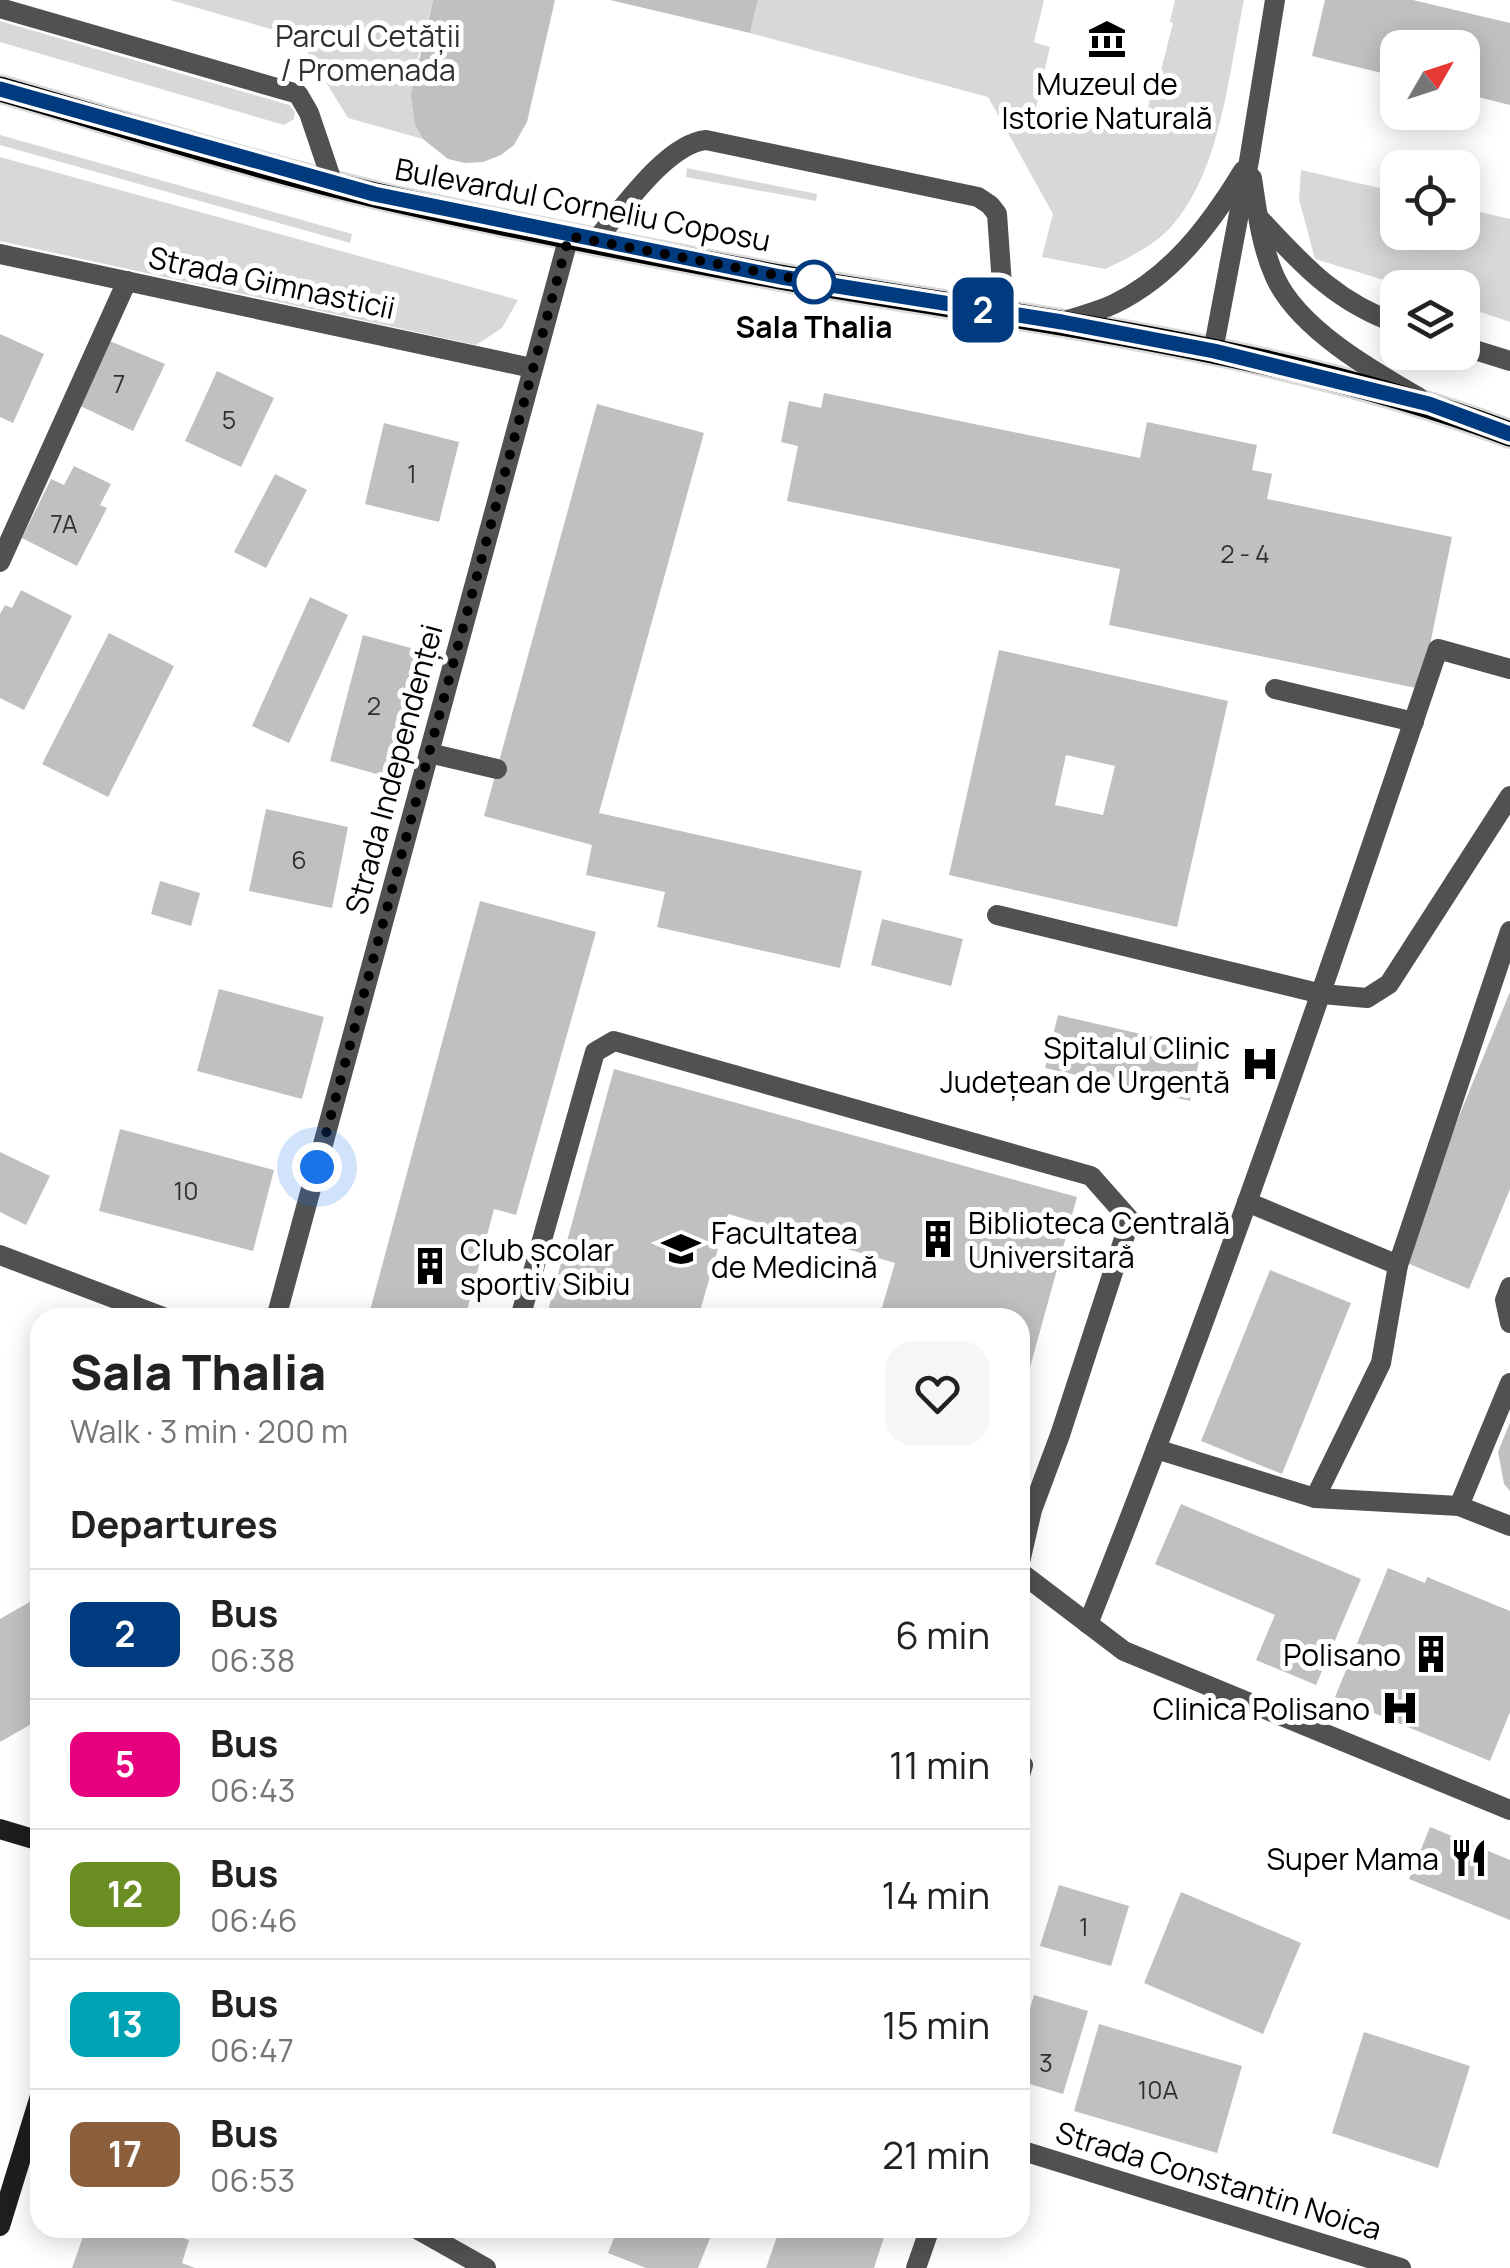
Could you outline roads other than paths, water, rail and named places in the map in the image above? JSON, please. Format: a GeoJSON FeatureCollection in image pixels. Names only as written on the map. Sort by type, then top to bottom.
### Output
{"type":"FeatureCollection","features":[{"type":"Feature","properties":{"kind":"main road","name":"Bulevardul Corneliu Coposu"},"geometry":{"type":"LineString","coordinates":[[0,90],[333,184],[781,277],[1214,351],[1429,404],[1510,434]]}},
{"type":"Feature","properties":{"kind":"main road"},"geometry":{"type":"LineString","coordinates":[[0,1829],[30,1839]]}},
{"type":"Feature","properties":{"kind":"main road"},"geometry":{"type":"LineString","coordinates":[[0,2226],[30,2128]]}},
{"type":"Feature","properties":{"kind":"street"},"geometry":{"type":"LineString","coordinates":[[1214,351],[1275,0]]}},
{"type":"Feature","properties":{"kind":"street"},"geometry":{"type":"LineString","coordinates":[[0,8],[298,94],[310,113],[333,184]]}},
{"type":"Feature","properties":{"kind":"street"},"geometry":{"type":"LineString","coordinates":[[582,238],[672,156],[694,142],[706,140],[978,197],[997,214],[1004,313]]}},
{"type":"Feature","properties":{"kind":"street"},"geometry":{"type":"LineString","coordinates":[[1249,161],[1267,256],[1277,282],[1296,308],[1343,351],[1429,404]]}},
{"type":"Feature","properties":{"kind":"street"},"geometry":{"type":"LineString","coordinates":[[1062,322],[1112,305],[1174,263],[1214,218],[1249,161]]}},
{"type":"Feature","properties":{"kind":"street"},"geometry":{"type":"LineString","coordinates":[[1258,218],[1327,287],[1364,312],[1380,318]]}},
{"type":"Feature","properties":{"kind":"street","name":"Strada Independenței"},"geometry":{"type":"LineString","coordinates":[[279,1308],[532,368],[582,238]]}},
{"type":"Feature","properties":{"kind":"street","name":"Strada Gimnasticii"},"geometry":{"type":"LineString","coordinates":[[0,254],[532,368]]}},
{"type":"Feature","properties":{"kind":"street"},"geometry":{"type":"LineString","coordinates":[[0,562],[127,281]]}},
{"type":"Feature","properties":{"kind":"street"},"geometry":{"type":"LineString","coordinates":[[1480,352],[1510,361]]}},
{"type":"Feature","properties":{"kind":"street"},"geometry":{"type":"LineString","coordinates":[[1088,1624],[1143,1486],[1322,994],[1438,649],[1510,669]]}},
{"type":"Feature","properties":{"kind":"street"},"geometry":{"type":"LineString","coordinates":[[1275,689],[1414,722]]}},
{"type":"Feature","properties":{"kind":"street"},"geometry":{"type":"LineString","coordinates":[[428,753],[497,770]]}},
{"type":"Feature","properties":{"kind":"street"},"geometry":{"type":"LineString","coordinates":[[997,915],[1322,994],[1368,998],[1389,984],[1510,796]]}},
{"type":"Feature","properties":{"kind":"street"},"geometry":{"type":"LineString","coordinates":[[1315,1498],[1381,1364],[1398,1264],[1510,931]]}},
{"type":"Feature","properties":{"kind":"street"},"geometry":{"type":"LineString","coordinates":[[523,1308],[595,1052],[614,1042],[1091,1176],[1130,1220],[1030,1519]]}},
{"type":"Feature","properties":{"kind":"street"},"geometry":{"type":"LineString","coordinates":[[1246,1202],[1398,1264]]}},
{"type":"Feature","properties":{"kind":"street"},"geometry":{"type":"LineString","coordinates":[[0,1255],[140,1308]]}},
{"type":"Feature","properties":{"kind":"street"},"geometry":{"type":"LineString","coordinates":[[1510,1287],[1504,1300],[1510,1323]]}},
{"type":"Feature","properties":{"kind":"street"},"geometry":{"type":"LineString","coordinates":[[1460,1506],[1510,1383]]}},
{"type":"Feature","properties":{"kind":"street"},"geometry":{"type":"LineString","coordinates":[[1156,1449],[1315,1498],[1460,1506],[1510,1526]]}},
{"type":"Feature","properties":{"kind":"street"},"geometry":{"type":"LineString","coordinates":[[1030,1580],[1124,1651],[1510,1810]]}},
{"type":"Feature","properties":{"kind":"street","name":"Strada Constantin Noica"},"geometry":{"type":"LineString","coordinates":[[1030,2153],[1401,2268]]}},
{"type":"Feature","properties":{"kind":"street"},"geometry":{"type":"LineString","coordinates":[[433,2238],[486,2268]]}},
{"type":"Feature","properties":{"kind":"street"},"geometry":{"type":"LineString","coordinates":[[916,2268],[926,2238]]}},
{"type":"Feature","properties":{"kind":"place","name":"Muzeul de Istorie Naturală"},"geometry":{"type":"Point","coordinates":[1107,39]}},
{"type":"Feature","properties":{"kind":"place","name":"Sala Thalia"},"geometry":{"type":"Point","coordinates":[814,282]}},
{"type":"Feature","properties":{"kind":"place","name":"Spitalul Clinic Județean de Urgentă"},"geometry":{"type":"Point","coordinates":[1260,1064]}},
{"type":"Feature","properties":{"kind":"place","name":"Biblioteca Centrală Universitară"},"geometry":{"type":"Point","coordinates":[938,1239]}},
{"type":"Feature","properties":{"kind":"place","name":"Facultatea de Medicină"},"geometry":{"type":"Point","coordinates":[681,1249]}},
{"type":"Feature","properties":{"kind":"place","name":"Club școlar sportiv Sibiu"},"geometry":{"type":"Point","coordinates":[430,1266]}},
{"type":"Feature","properties":{"kind":"place","name":"Polisano"},"geometry":{"type":"Point","coordinates":[1431,1654]}},
{"type":"Feature","properties":{"kind":"place","name":"Clinica Polisano"},"geometry":{"type":"Point","coordinates":[1400,1708]}},
{"type":"Feature","properties":{"kind":"place","name":"Super Mama"},"geometry":{"type":"Point","coordinates":[1469,1858]}},
{"type":"Feature","properties":{"kind":"park label","name":"Parcul Cetății / Promenada"},"geometry":{"type":"Point","coordinates":[368,52]}}]}
